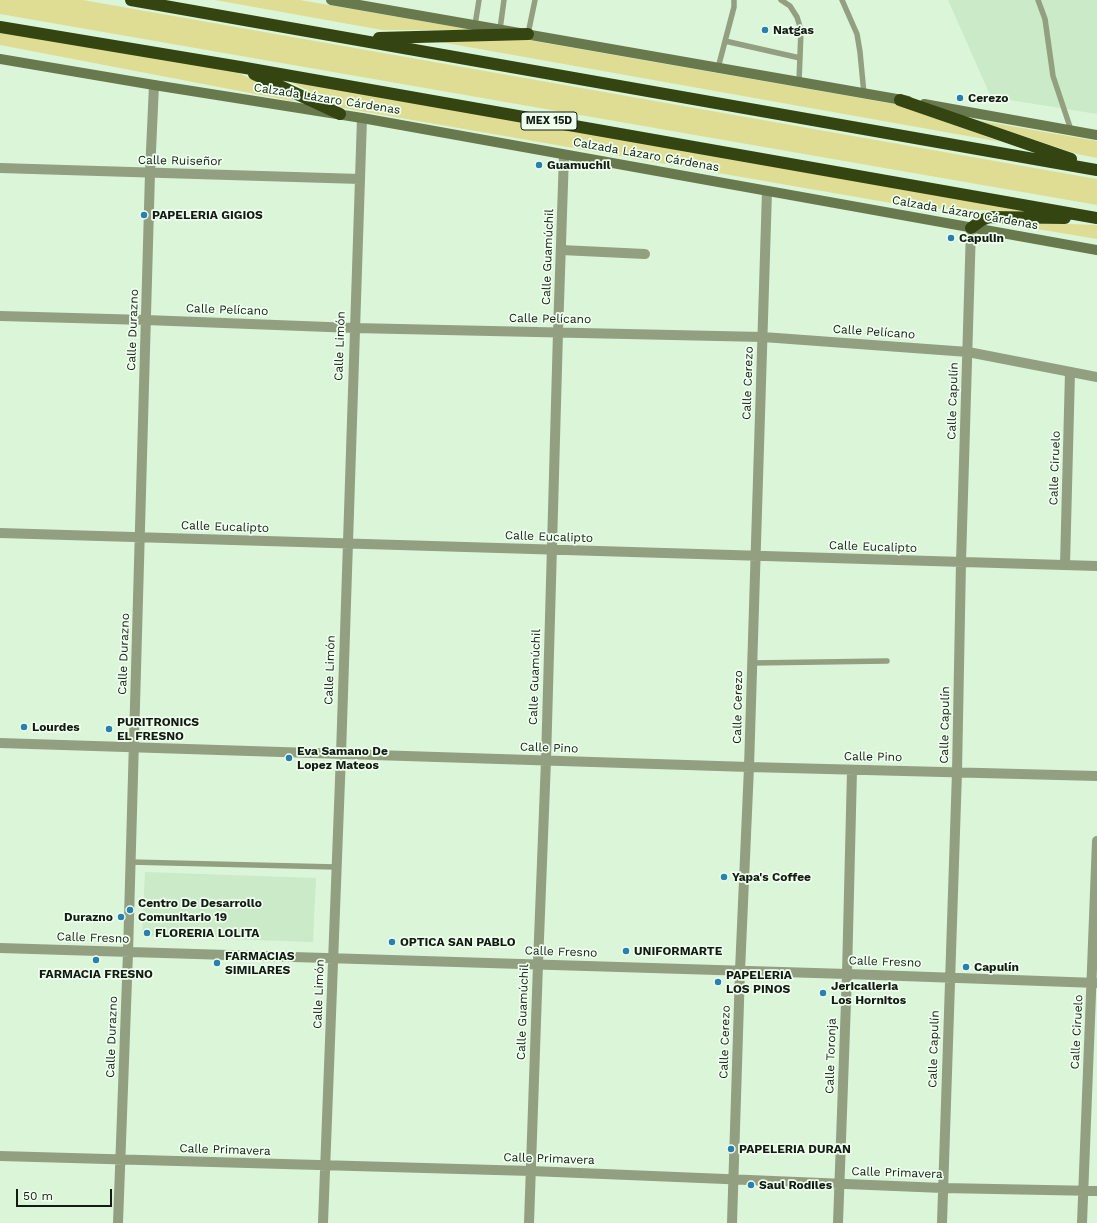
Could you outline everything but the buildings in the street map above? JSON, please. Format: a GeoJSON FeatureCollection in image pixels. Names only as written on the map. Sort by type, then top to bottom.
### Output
{"type":"FeatureCollection","features":[{"type":"Feature","properties":{"kind":"highway"},"geometry":{"type":"LineString","coordinates":[[131,0],[1097,169]]}},
{"type":"Feature","properties":{"kind":"highway","name":"Calzada Lázaro Cárdenas"},"geometry":{"type":"LineString","coordinates":[[0,27],[240,67],[1097,218]]}},
{"type":"Feature","properties":{"kind":"highway"},"geometry":{"type":"LineString","coordinates":[[352,39],[528,34]]}},
{"type":"Feature","properties":{"kind":"highway"},"geometry":{"type":"LineString","coordinates":[[240,67],[340,114]]}},
{"type":"Feature","properties":{"kind":"highway"},"geometry":{"type":"LineString","coordinates":[[900,100],[1097,169]]}},
{"type":"Feature","properties":{"kind":"highway"},"geometry":{"type":"LineString","coordinates":[[971,228],[982,220],[990,217],[1097,218]]}},
{"type":"Feature","properties":{"kind":"main road"},"geometry":{"type":"LineString","coordinates":[[331,0],[1097,135]]}},
{"type":"Feature","properties":{"kind":"main road","name":"Calzada Lázaro Cárdenas"},"geometry":{"type":"LineString","coordinates":[[0,59],[340,114],[1097,250]]}},
{"type":"Feature","properties":{"kind":"street","name":"Calle Durazno"},"geometry":{"type":"LineString","coordinates":[[118,1223],[128,953],[150,174],[154,85]]}},
{"type":"Feature","properties":{"kind":"street","name":"Calle Limón"},"geometry":{"type":"LineString","coordinates":[[323,1223],[341,754],[362,118]]}},
{"type":"Feature","properties":{"kind":"street","name":"Calle Guamúchil"},"geometry":{"type":"LineString","coordinates":[[529,1223],[546,760],[564,155]]}},
{"type":"Feature","properties":{"kind":"street","name":"Calle Ruiseñor"},"geometry":{"type":"LineString","coordinates":[[0,168],[150,174],[360,179]]}},
{"type":"Feature","properties":{"kind":"street","name":"Calle Cerezo"},"geometry":{"type":"LineString","coordinates":[[732,1223],[740,971],[750,767],[755,556],[767,191]]}},
{"type":"Feature","properties":{"kind":"street","name":"Calle Capulín"},"geometry":{"type":"LineString","coordinates":[[942,1223],[957,772],[961,562],[971,228]]}},
{"type":"Feature","properties":{"kind":"street"},"geometry":{"type":"LineString","coordinates":[[561,250],[645,254]]}},
{"type":"Feature","properties":{"kind":"street","name":"Calle Pelícano"},"geometry":{"type":"LineString","coordinates":[[0,316],[354,328],[762,337],[968,352],[1097,377]]}},
{"type":"Feature","properties":{"kind":"street","name":"Calle Ciruelo"},"geometry":{"type":"LineString","coordinates":[[1065,565],[1070,372]]}},
{"type":"Feature","properties":{"kind":"street","name":"Calle Eucalipto"},"geometry":{"type":"LineString","coordinates":[[0,533],[1097,566]]}},
{"type":"Feature","properties":{"kind":"street","name":"Calle Pino"},"geometry":{"type":"LineString","coordinates":[[0,743],[750,767],[1097,776]]}},
{"type":"Feature","properties":{"kind":"street","name":"Calle Toronja"},"geometry":{"type":"LineString","coordinates":[[838,1223],[847,974],[852,770]]}},
{"type":"Feature","properties":{"kind":"street","name":"Calle Ciruelo"},"geometry":{"type":"LineString","coordinates":[[1082,1223],[1095,983],[1097,842]]}},
{"type":"Feature","properties":{"kind":"street","name":"Calle Fresno"},"geometry":{"type":"LineString","coordinates":[[0,948],[1095,983]]}},
{"type":"Feature","properties":{"kind":"street","name":"Calle Primavera"},"geometry":{"type":"LineString","coordinates":[[0,1156],[530,1171],[943,1188],[1097,1191]]}},
{"type":"Feature","properties":{"kind":"lane"},"geometry":{"type":"LineString","coordinates":[[475,25],[478,0]]}},
{"type":"Feature","properties":{"kind":"lane"},"geometry":{"type":"LineString","coordinates":[[500,29],[504,0]]}},
{"type":"Feature","properties":{"kind":"lane"},"geometry":{"type":"LineString","coordinates":[[528,34],[534,0]]}},
{"type":"Feature","properties":{"kind":"lane"},"geometry":{"type":"LineString","coordinates":[[718,68],[734,7],[734,0]]}},
{"type":"Feature","properties":{"kind":"lane"},"geometry":{"type":"LineString","coordinates":[[782,0],[790,6],[797,17],[801,30],[799,82]]}},
{"type":"Feature","properties":{"kind":"lane"},"geometry":{"type":"LineString","coordinates":[[842,0],[857,34],[864,94]]}},
{"type":"Feature","properties":{"kind":"lane"},"geometry":{"type":"LineString","coordinates":[[1038,0],[1045,19],[1053,76],[1070,130]]}},
{"type":"Feature","properties":{"kind":"lane"},"geometry":{"type":"LineString","coordinates":[[725,41],[800,58]]}},
{"type":"Feature","properties":{"kind":"lane"},"geometry":{"type":"LineString","coordinates":[[752,663],[887,662]]}},
{"type":"Feature","properties":{"kind":"lane"},"geometry":{"type":"LineString","coordinates":[[130,862],[336,867]]}},
{"type":"Feature","properties":{"kind":"shaded area"},"geometry":{"type":"Polygon","coordinates":[[[0,0],[83,0],[1097,179],[1097,205],[0,14],[0,0]]]}},
{"type":"Feature","properties":{"kind":"shaded area"},"geometry":{"type":"Polygon","coordinates":[[[215,0],[300,0],[473,30],[382,30],[215,0]]]}},
{"type":"Feature","properties":{"kind":"shaded area"},"geometry":{"type":"Polygon","coordinates":[[[948,0],[1097,0],[1097,114],[991,97],[948,0]]]}},
{"type":"Feature","properties":{"kind":"shaded area"},"geometry":{"type":"Polygon","coordinates":[[[0,32],[235,71],[297,102],[0,45],[0,32]]]}},
{"type":"Feature","properties":{"kind":"shaded area"},"geometry":{"type":"Polygon","coordinates":[[[429,40],[528,40],[900,105],[1001,142],[429,40]]]}},
{"type":"Feature","properties":{"kind":"shaded area"},"geometry":{"type":"Polygon","coordinates":[[[285,79],[1037,212],[920,208],[343,108],[285,79]]]}},
{"type":"Feature","properties":{"kind":"shaded area"},"geometry":{"type":"Polygon","coordinates":[[[976,120],[1097,141],[1097,158],[1077,154],[976,120]]]}},
{"type":"Feature","properties":{"kind":"shaded area"},"geometry":{"type":"Polygon","coordinates":[[[989,221],[1097,225],[1097,239],[989,221]]]}},
{"type":"Feature","properties":{"kind":"shaded area"},"geometry":{"type":"Polygon","coordinates":[[[145,872],[316,878],[313,942],[142,936],[145,872]]]}},
{"type":"Feature","properties":{"kind":"place","name":"Natgas"},"geometry":{"type":"Point","coordinates":[765,30]}},
{"type":"Feature","properties":{"kind":"place","name":"Cerezo"},"geometry":{"type":"Point","coordinates":[960,98]}},
{"type":"Feature","properties":{"kind":"place","name":"Guamuchil"},"geometry":{"type":"Point","coordinates":[539,165]}},
{"type":"Feature","properties":{"kind":"place","name":"PAPELERIA GIGIOS"},"geometry":{"type":"Point","coordinates":[144,215]}},
{"type":"Feature","properties":{"kind":"place","name":"Capulin"},"geometry":{"type":"Point","coordinates":[951,238]}},
{"type":"Feature","properties":{"kind":"place","name":"Lourdes"},"geometry":{"type":"Point","coordinates":[24,727]}},
{"type":"Feature","properties":{"kind":"place","name":"PURITRONICS EL FRESNO"},"geometry":{"type":"Point","coordinates":[109,729]}},
{"type":"Feature","properties":{"kind":"place","name":"Eva Samano De Lopez Mateos"},"geometry":{"type":"Point","coordinates":[289,758]}},
{"type":"Feature","properties":{"kind":"place","name":"Yapa's Coffee"},"geometry":{"type":"Point","coordinates":[724,877]}},
{"type":"Feature","properties":{"kind":"place","name":"Centro De Desarrollo Comunitario 19"},"geometry":{"type":"Point","coordinates":[130,910]}},
{"type":"Feature","properties":{"kind":"place","name":"Durazno"},"geometry":{"type":"Point","coordinates":[121,917]}},
{"type":"Feature","properties":{"kind":"place","name":"FLORERIA LOLITA"},"geometry":{"type":"Point","coordinates":[147,933]}},
{"type":"Feature","properties":{"kind":"place","name":"OPTICA SAN PABLO"},"geometry":{"type":"Point","coordinates":[392,942]}},
{"type":"Feature","properties":{"kind":"place","name":"UNIFORMARTE"},"geometry":{"type":"Point","coordinates":[626,951]}},
{"type":"Feature","properties":{"kind":"place","name":"FARMACIA FRESNO"},"geometry":{"type":"Point","coordinates":[96,960]}},
{"type":"Feature","properties":{"kind":"place","name":"FARMACIAS SIMILARES"},"geometry":{"type":"Point","coordinates":[217,963]}},
{"type":"Feature","properties":{"kind":"place","name":"Capulín"},"geometry":{"type":"Point","coordinates":[966,967]}},
{"type":"Feature","properties":{"kind":"place","name":"PAPELERIA LOS PINOS"},"geometry":{"type":"Point","coordinates":[718,982]}},
{"type":"Feature","properties":{"kind":"place","name":"Jericalleria Los Hornitos"},"geometry":{"type":"Point","coordinates":[823,993]}},
{"type":"Feature","properties":{"kind":"place","name":"PAPELERIA DURAN"},"geometry":{"type":"Point","coordinates":[731,1149]}},
{"type":"Feature","properties":{"kind":"place","name":"Saul Rodiles"},"geometry":{"type":"Point","coordinates":[751,1185]}}]}
